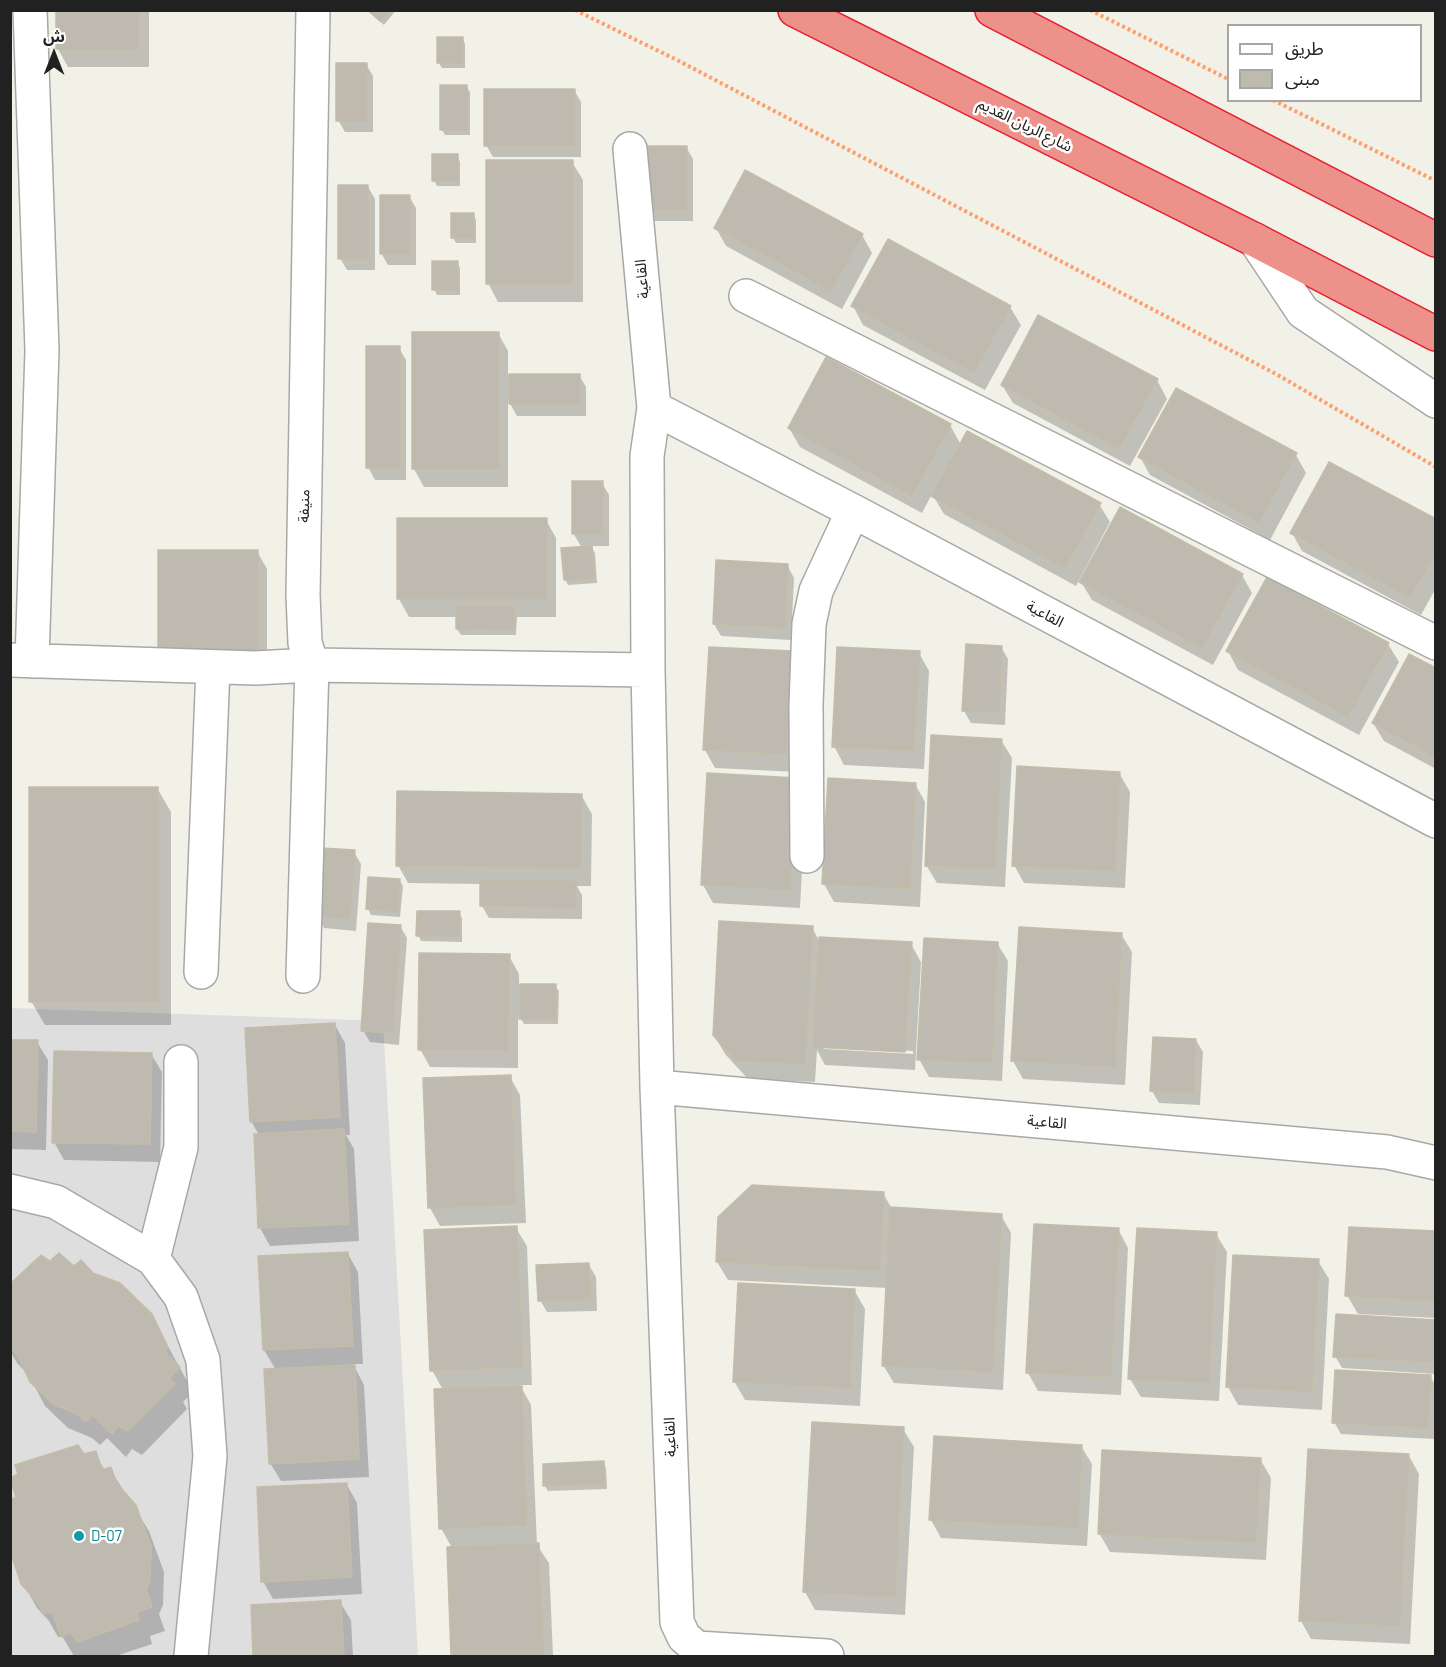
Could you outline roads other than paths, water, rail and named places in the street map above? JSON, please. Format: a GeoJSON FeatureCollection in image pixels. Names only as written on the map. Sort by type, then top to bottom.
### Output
{"type":"FeatureCollection","features":[{"type":"Feature","properties":{"kind":"highway","name":"شارع الريان القديم"},"geometry":{"type":"LineString","coordinates":[[795,10],[1255,240],[1436,334]]}},
{"type":"Feature","properties":{"kind":"highway"},"geometry":{"type":"LineString","coordinates":[[992,10],[1436,240]]}},
{"type":"Feature","properties":{"kind":"street"},"geometry":{"type":"LineString","coordinates":[[30,10],[42,350],[21,661],[255,668],[312,664],[648,670]]}},
{"type":"Feature","properties":{"kind":"street","name":"منيفة"},"geometry":{"type":"LineString","coordinates":[[303,976],[312,664],[305,643],[303,595],[306,15]]}},
{"type":"Feature","properties":{"kind":"street","name":"القاعية"},"geometry":{"type":"LineString","coordinates":[[630,149],[654,408],[647,456],[648,670],[657,1087],[677,1622],[684,1637],[697,1648],[827,1656]]}},
{"type":"Feature","properties":{"kind":"street"},"geometry":{"type":"LineString","coordinates":[[1384,213],[1436,232]]}},
{"type":"Feature","properties":{"kind":"street","name":"شارع الريان القديم"},"geometry":{"type":"LineString","coordinates":[[1255,240],[1303,312],[1436,401]]}},
{"type":"Feature","properties":{"kind":"street"},"geometry":{"type":"LineString","coordinates":[[747,296],[1436,643]]}},
{"type":"Feature","properties":{"kind":"street","name":"القاعية"},"geometry":{"type":"LineString","coordinates":[[654,408],[853,511],[1436,821]]}},
{"type":"Feature","properties":{"kind":"street"},"geometry":{"type":"LineString","coordinates":[[807,856],[806,705],[809,624],[816,591],[853,511]]}},
{"type":"Feature","properties":{"kind":"street"},"geometry":{"type":"LineString","coordinates":[[201,972],[213,667]]}},
{"type":"Feature","properties":{"kind":"street"},"geometry":{"type":"LineString","coordinates":[[153,1259],[181,1147],[181,1062]]}},
{"type":"Feature","properties":{"kind":"street","name":"القاعية"},"geometry":{"type":"LineString","coordinates":[[657,1087],[1387,1152],[1436,1163]]}},
{"type":"Feature","properties":{"kind":"street"},"geometry":{"type":"LineString","coordinates":[[10,1191],[56,1202],[153,1259],[181,1297],[203,1360],[210,1456],[191,1656]]}},
{"type":"Feature","properties":{"kind":"place","name":"D-07"},"geometry":{"type":"Point","coordinates":[79,1536]}}]}
